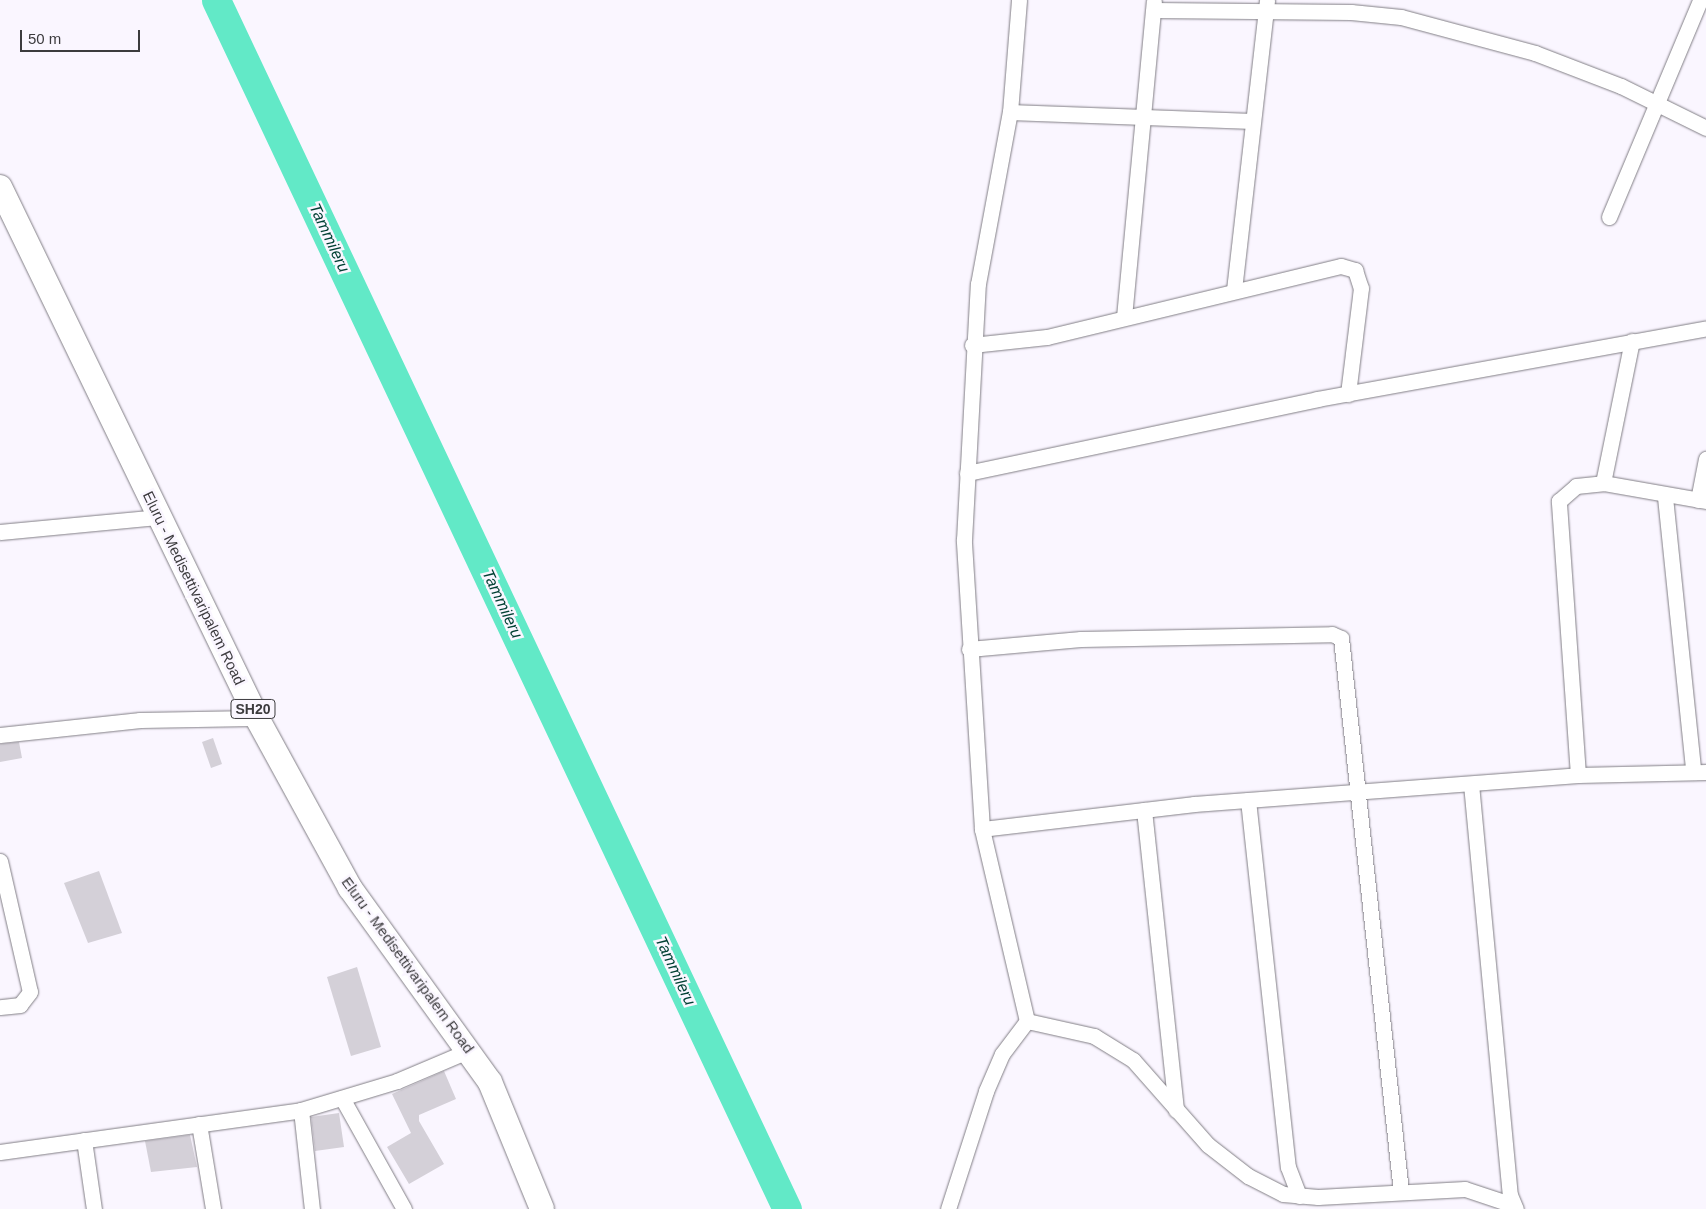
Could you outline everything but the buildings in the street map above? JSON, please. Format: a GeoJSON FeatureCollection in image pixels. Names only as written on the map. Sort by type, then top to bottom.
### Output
{"type":"FeatureCollection","features":[{"type":"Feature","properties":{"kind":"main road","name":"Eluru - Medisettivaripalem Road"},"geometry":{"type":"LineString","coordinates":[[0,187],[257,718],[350,888],[470,1050],[510,1124],[542,1209]]}},
{"type":"Feature","properties":{"kind":"street"},"geometry":{"type":"LineString","coordinates":[[1019,0],[1010,112],[978,284],[972,345],[967,473],[969,649],[982,829],[1027,1021]]}},
{"type":"Feature","properties":{"kind":"street"},"geometry":{"type":"LineString","coordinates":[[1609,217],[1658,105],[1700,0]]}},
{"type":"Feature","properties":{"kind":"street"},"geometry":{"type":"LineString","coordinates":[[1124,317],[1140,117],[1154,5],[1266,5],[1401,17],[1466,32],[1535,53],[1658,105],[1706,128]]}},
{"type":"Feature","properties":{"kind":"street"},"geometry":{"type":"LineString","coordinates":[[1234,290],[1266,5]]}},
{"type":"Feature","properties":{"kind":"street"},"geometry":{"type":"LineString","coordinates":[[1010,112],[1252,121]]}},
{"type":"Feature","properties":{"kind":"street"},"geometry":{"type":"LineString","coordinates":[[972,345],[1039,338],[1341,266],[1355,270],[1361,288],[1348,394]]}},
{"type":"Feature","properties":{"kind":"street"},"geometry":{"type":"LineString","coordinates":[[967,473],[1348,394],[1706,328]]}},
{"type":"Feature","properties":{"kind":"street"},"geometry":{"type":"LineString","coordinates":[[1604,483],[1632,341]]}},
{"type":"Feature","properties":{"kind":"street"},"geometry":{"type":"LineString","coordinates":[[1578,775],[1559,501],[1576,486],[1604,483],[1665,497],[1702,500],[1706,459]]}},
{"type":"Feature","properties":{"kind":"street"},"geometry":{"type":"LineString","coordinates":[[982,829],[1248,800],[1578,775],[1699,771],[1665,497]]}},
{"type":"Feature","properties":{"kind":"street"},"geometry":{"type":"LineString","coordinates":[[0,532],[160,517]]}},
{"type":"Feature","properties":{"kind":"street"},"geometry":{"type":"LineString","coordinates":[[969,649],[1080,639],[1332,634],[1341,638],[1361,792],[1401,1192]]}},
{"type":"Feature","properties":{"kind":"street"},"geometry":{"type":"LineString","coordinates":[[0,735],[140,720],[257,718]]}},
{"type":"Feature","properties":{"kind":"street"},"geometry":{"type":"LineString","coordinates":[[1027,1021],[1094,1036],[1133,1060],[1208,1145],[1248,1176],[1283,1194],[1299,1196],[1465,1189],[1514,1207],[1471,784]]}},
{"type":"Feature","properties":{"kind":"street"},"geometry":{"type":"LineString","coordinates":[[1248,800],[1288,1167],[1299,1196]]}},
{"type":"Feature","properties":{"kind":"street"},"geometry":{"type":"LineString","coordinates":[[1144,810],[1176,1110]]}},
{"type":"Feature","properties":{"kind":"street"},"geometry":{"type":"LineString","coordinates":[[0,861],[30,992],[20,1005],[0,1007]]}},
{"type":"Feature","properties":{"kind":"street"},"geometry":{"type":"LineString","coordinates":[[948,1209],[986,1091],[1002,1054],[1027,1021]]}},
{"type":"Feature","properties":{"kind":"street"},"geometry":{"type":"LineString","coordinates":[[0,1152],[301,1110],[342,1098],[470,1050]]}},
{"type":"Feature","properties":{"kind":"street"},"geometry":{"type":"LineString","coordinates":[[342,1098],[404,1209]]}},
{"type":"Feature","properties":{"kind":"street"},"geometry":{"type":"LineString","coordinates":[[301,1110],[312,1209]]}},
{"type":"Feature","properties":{"kind":"street"},"geometry":{"type":"LineString","coordinates":[[199,1124],[213,1209]]}},
{"type":"Feature","properties":{"kind":"street"},"geometry":{"type":"LineString","coordinates":[[84,1140],[94,1209]]}},
{"type":"Feature","properties":{"kind":"waterway","name":"Tammileru"},"geometry":{"type":"LineString","coordinates":[[216,0],[787,1209]]}}]}
